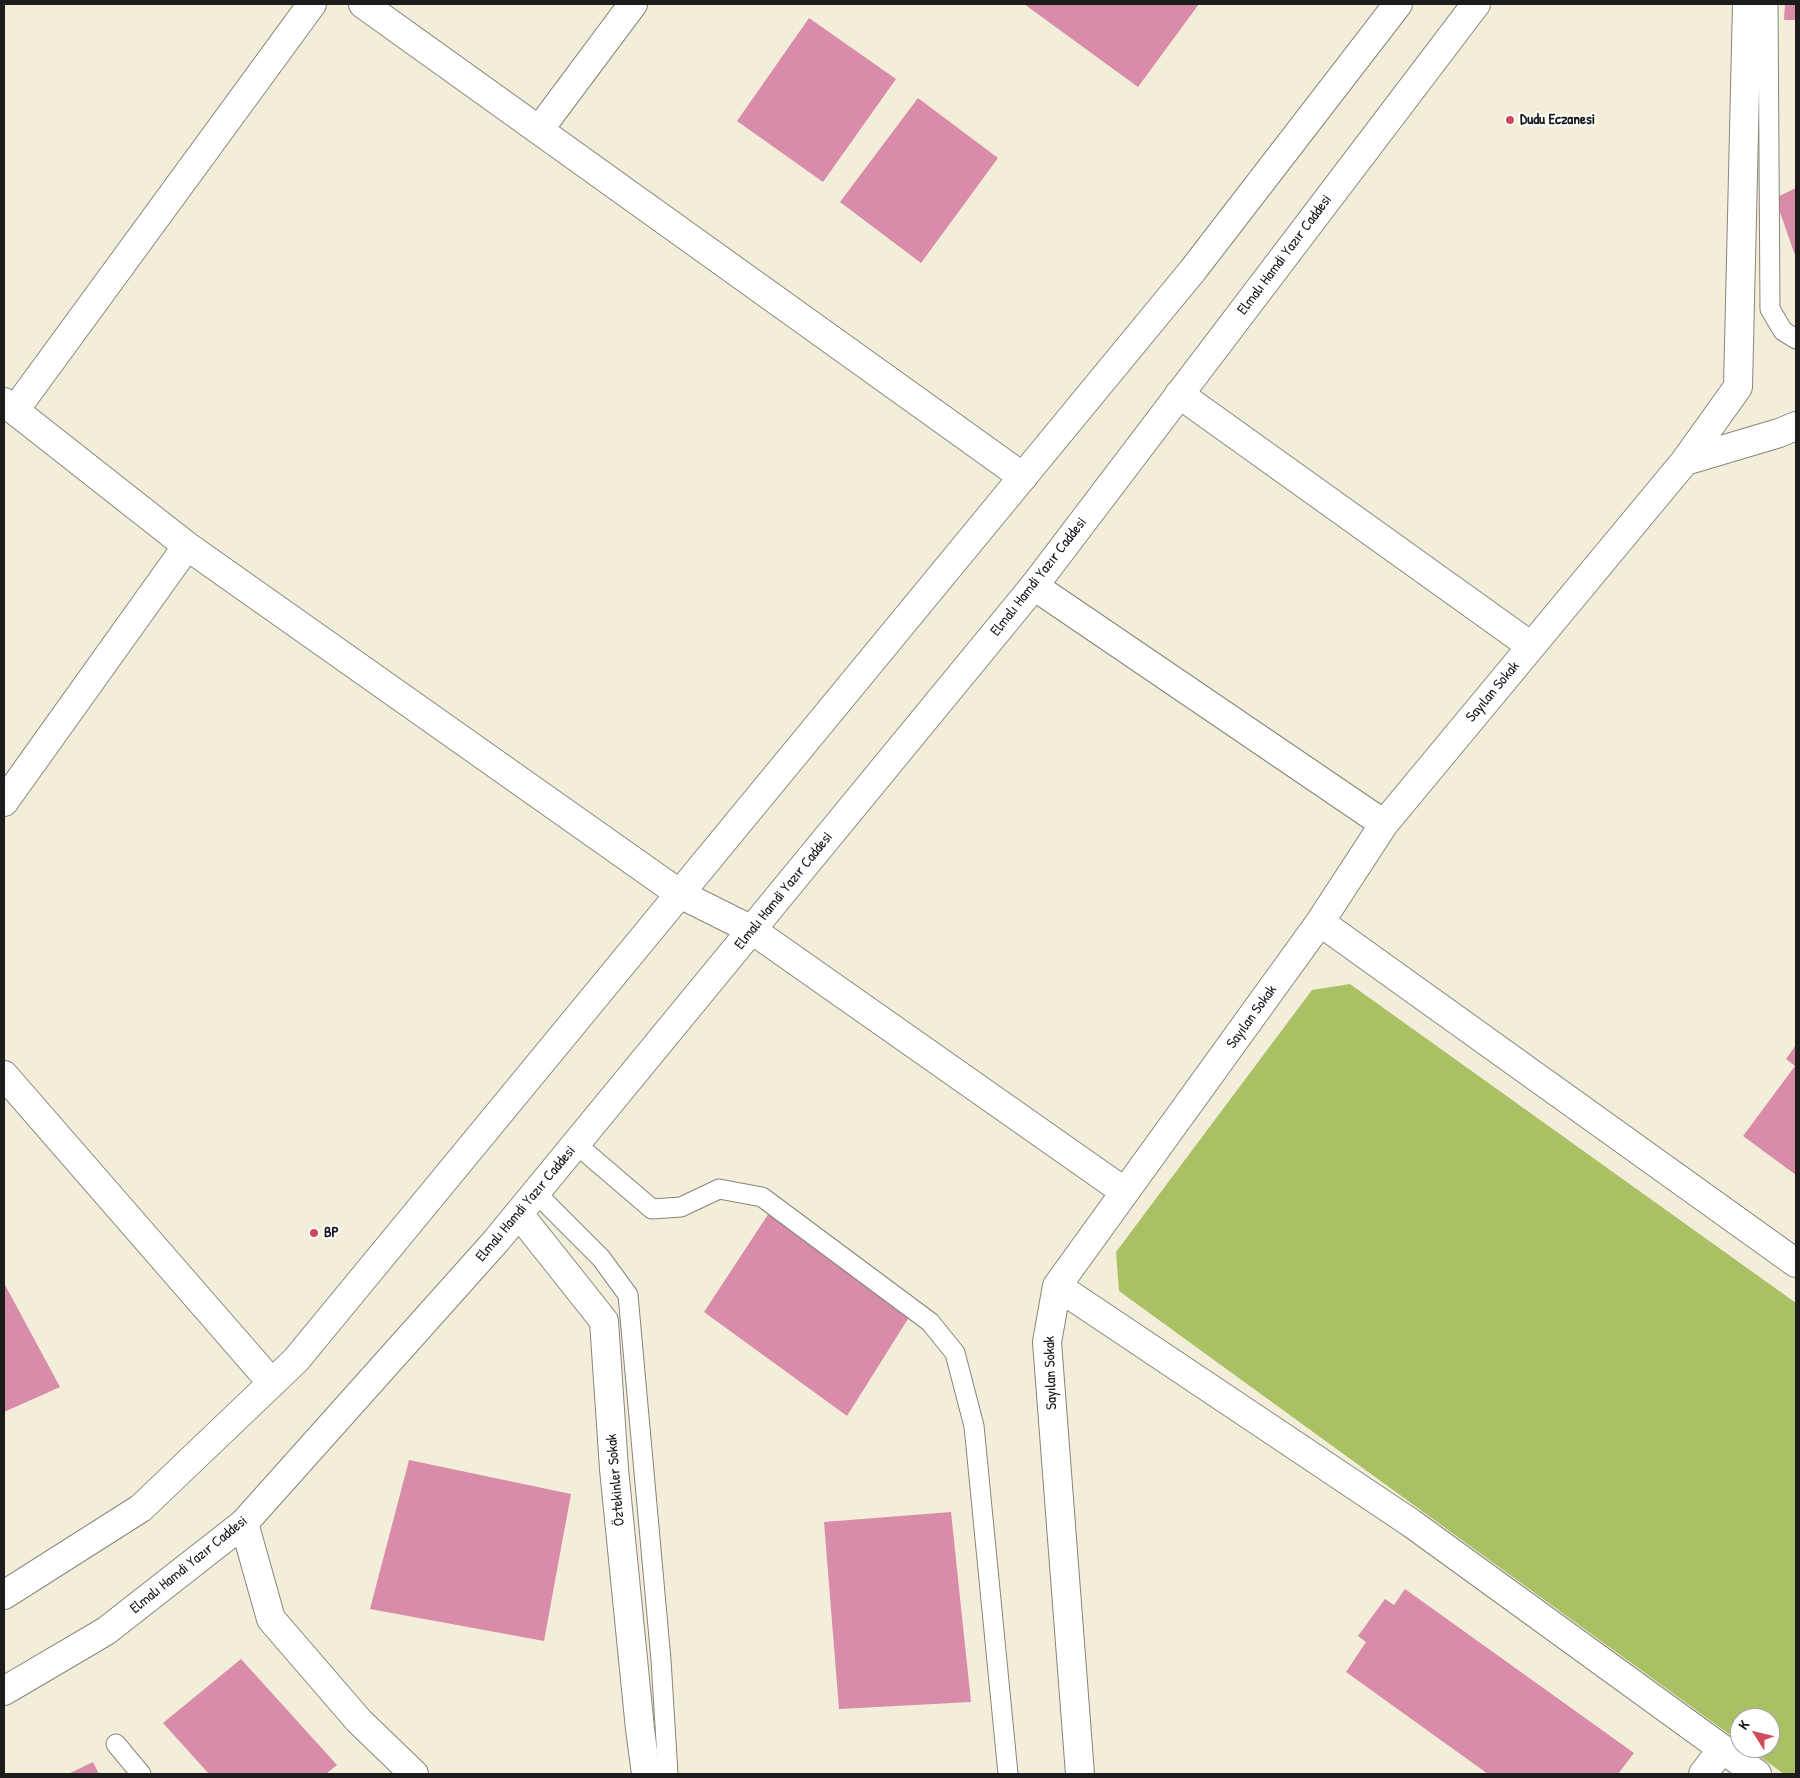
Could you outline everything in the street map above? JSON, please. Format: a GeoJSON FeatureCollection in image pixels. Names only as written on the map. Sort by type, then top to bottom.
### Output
{"type":"FeatureCollection","features":[{"type":"Feature","properties":{"kind":"street"},"geometry":{"type":"LineString","coordinates":[[312,4],[9,406],[187,546],[680,894],[752,930],[1125,1192]]}},
{"type":"Feature","properties":{"kind":"street"},"geometry":{"type":"LineString","coordinates":[[363,4],[1023,477]]}},
{"type":"Feature","properties":{"kind":"street"},"geometry":{"type":"LineString","coordinates":[[539,130],[633,4]]}},
{"type":"Feature","properties":{"kind":"street"},"geometry":{"type":"LineString","coordinates":[[4,1596],[141,1508],[296,1360],[1193,270],[1398,4]]}},
{"type":"Feature","properties":{"kind":"street","name":"Elmalı Hamdi Yazır Caddesi"},"geometry":{"type":"LineString","coordinates":[[4,1691],[106,1631],[244,1523],[518,1214],[1034,586],[1476,4]]}},
{"type":"Feature","properties":{"kind":"street","name":"Sayılan Sokak"},"geometry":{"type":"LineString","coordinates":[[1080,1774],[1047,1342],[1057,1286],[1320,922],[1384,824],[1685,461],[1738,387],[1746,4]]}},
{"type":"Feature","properties":{"kind":"street"},"geometry":{"type":"LineString","coordinates":[[1179,394],[1531,646]]}},
{"type":"Feature","properties":{"kind":"street"},"geometry":{"type":"LineString","coordinates":[[1685,461],[1790,434]]}},
{"type":"Feature","properties":{"kind":"street"},"geometry":{"type":"LineString","coordinates":[[4,802],[187,546]]}},
{"type":"Feature","properties":{"kind":"street"},"geometry":{"type":"LineString","coordinates":[[1034,586],[1384,824]]}},
{"type":"Feature","properties":{"kind":"street"},"geometry":{"type":"LineString","coordinates":[[1320,922],[1796,1263]]}},
{"type":"Feature","properties":{"kind":"street"},"geometry":{"type":"LineString","coordinates":[[4,1075],[272,1383]]}},
{"type":"Feature","properties":{"kind":"street","name":"Öztekinler Sokak"},"geometry":{"type":"LineString","coordinates":[[518,1214],[604,1321],[615,1478],[646,1774]]}},
{"type":"Feature","properties":{"kind":"street"},"geometry":{"type":"LineString","coordinates":[[1057,1286],[1411,1523],[1757,1774]]}},
{"type":"Feature","properties":{"kind":"street"},"geometry":{"type":"LineString","coordinates":[[244,1523],[272,1619],[359,1721],[414,1774]]}},
{"type":"Feature","properties":{"kind":"street"},"geometry":{"type":"LineString","coordinates":[[1703,1774],[1722,1749]]}},
{"type":"Feature","properties":{"kind":"lane"},"geometry":{"type":"LineString","coordinates":[[1768,4],[1770,309],[1784,331],[1796,339]]}},
{"type":"Feature","properties":{"kind":"lane"},"geometry":{"type":"LineString","coordinates":[[576,1144],[652,1209],[681,1207],[719,1189],[762,1197],[930,1322],[955,1353],[974,1426],[1008,1774]]}},
{"type":"Feature","properties":{"kind":"lane"},"geometry":{"type":"LineString","coordinates":[[536,1193],[601,1258],[628,1294],[661,1660],[668,1774]]}},
{"type":"Feature","properties":{"kind":"lane"},"geometry":{"type":"LineString","coordinates":[[116,1744],[141,1774]]}},
{"type":"Feature","properties":{"kind":"green space"},"geometry":{"type":"Polygon","coordinates":[[[1350,984],[1796,1303],[1796,1774],[1784,1774],[1762,1758],[1780,1758],[1780,1708],[1730,1708],[1730,1735],[1119,1291],[1116,1252],[1312,990],[1350,984]]]}},
{"type":"Feature","properties":{"kind":"building"},"geometry":{"type":"Polygon","coordinates":[[[1024,4],[1199,4],[1138,87],[1024,4]]]}},
{"type":"Feature","properties":{"kind":"building"},"geometry":{"type":"Polygon","coordinates":[[[1785,4],[1796,4],[1796,20],[1784,20],[1785,4]]]}},
{"type":"Feature","properties":{"kind":"building"},"geometry":{"type":"Polygon","coordinates":[[[809,18],[896,79],[823,182],[737,121],[809,18]]]}},
{"type":"Feature","properties":{"kind":"building"},"geometry":{"type":"Polygon","coordinates":[[[918,98],[998,158],[921,263],[840,202],[918,98]]]}},
{"type":"Feature","properties":{"kind":"building"},"geometry":{"type":"Polygon","coordinates":[[[1796,188],[1796,258],[1775,198],[1796,188]]]}},
{"type":"Feature","properties":{"kind":"building"},"geometry":{"type":"Polygon","coordinates":[[[1796,1045],[1796,1175],[1743,1136],[1795,1066],[1786,1059],[1796,1045]]]}},
{"type":"Feature","properties":{"kind":"building"},"geometry":{"type":"Polygon","coordinates":[[[769,1213],[911,1314],[847,1416],[704,1312],[769,1213]]]}},
{"type":"Feature","properties":{"kind":"building"},"geometry":{"type":"Polygon","coordinates":[[[4,1283],[60,1387],[4,1412],[4,1283]]]}},
{"type":"Feature","properties":{"kind":"building"},"geometry":{"type":"Polygon","coordinates":[[[409,1460],[571,1494],[544,1641],[370,1609],[409,1460]]]}},
{"type":"Feature","properties":{"kind":"building"},"geometry":{"type":"Polygon","coordinates":[[[951,1512],[971,1702],[839,1709],[824,1522],[951,1512]]]}},
{"type":"Feature","properties":{"kind":"building"},"geometry":{"type":"Polygon","coordinates":[[[1405,1589],[1634,1753],[1618,1774],[1488,1774],[1346,1672],[1366,1642],[1358,1636],[1385,1599],[1394,1605],[1405,1589]]]}},
{"type":"Feature","properties":{"kind":"building"},"geometry":{"type":"Polygon","coordinates":[[[241,1659],[337,1765],[326,1774],[209,1774],[163,1723],[241,1659]]]}},
{"type":"Feature","properties":{"kind":"building"},"geometry":{"type":"Polygon","coordinates":[[[93,1762],[99,1774],[68,1774],[93,1762]]]}},
{"type":"Feature","properties":{"kind":"place","name":"Dudu Eczanesi"},"geometry":{"type":"Point","coordinates":[1510,120]}},
{"type":"Feature","properties":{"kind":"place","name":"BP"},"geometry":{"type":"Point","coordinates":[314,1233]}}]}
